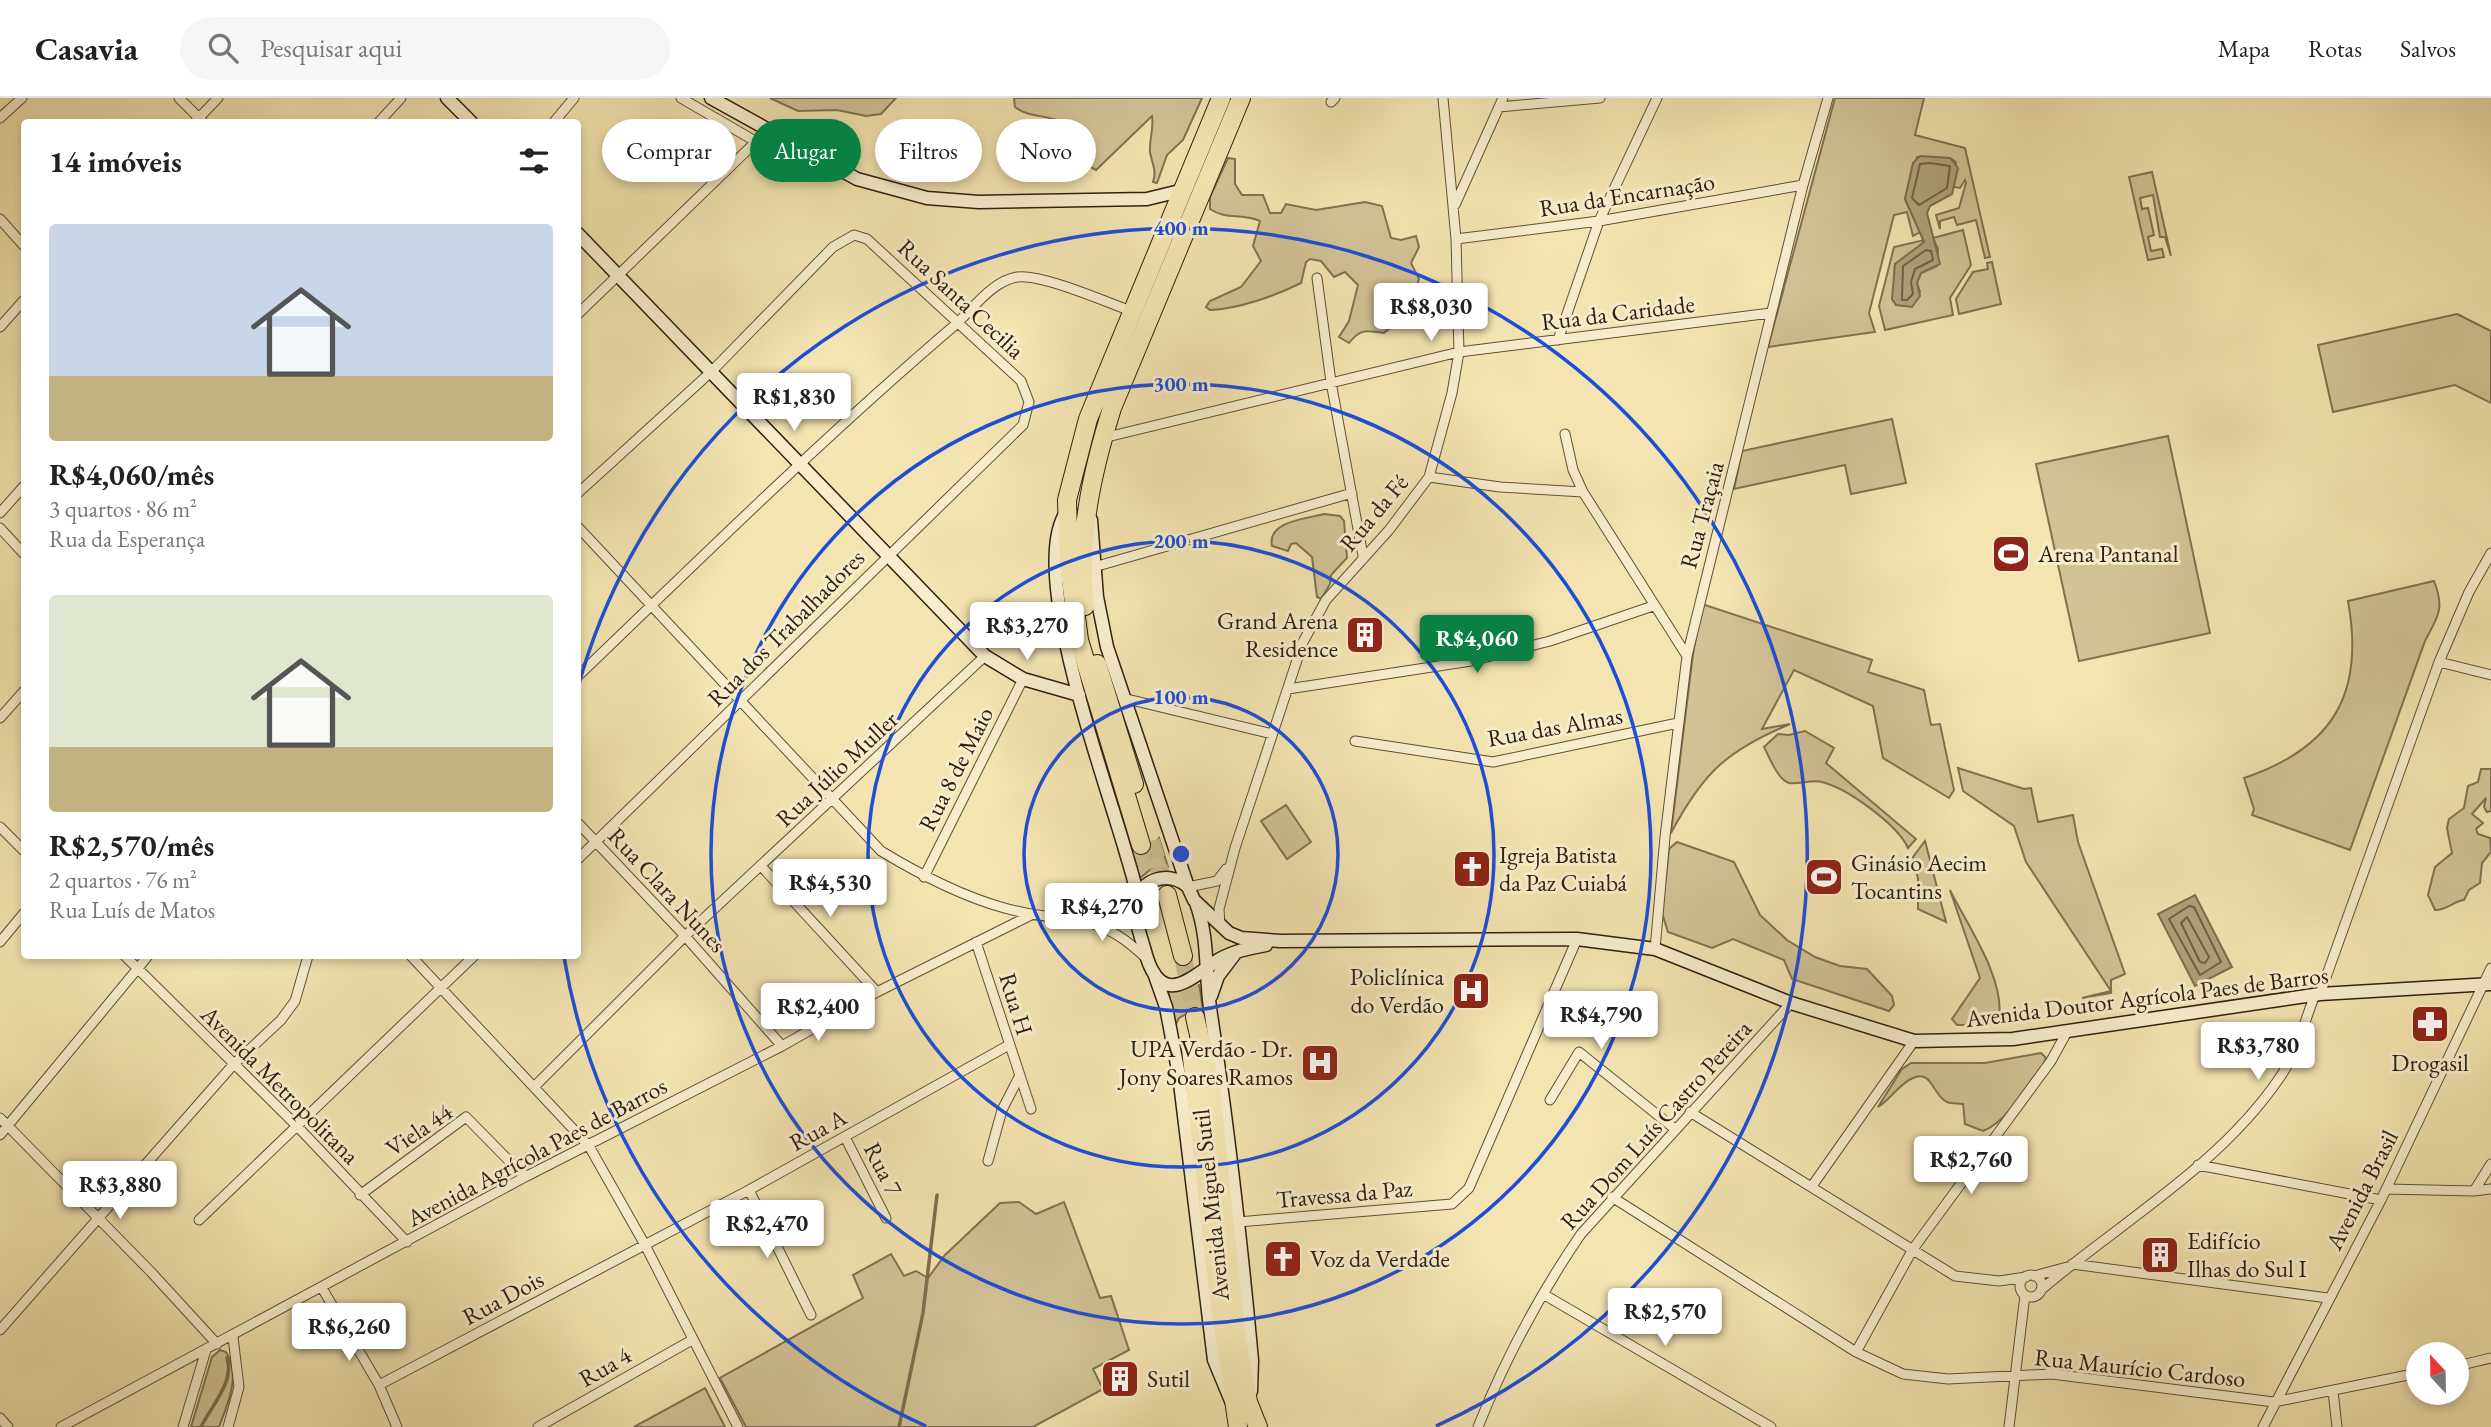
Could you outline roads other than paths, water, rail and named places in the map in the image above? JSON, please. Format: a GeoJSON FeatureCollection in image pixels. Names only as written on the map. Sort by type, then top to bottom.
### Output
{"type":"FeatureCollection","features":[{"type":"Feature","properties":{"kind":"highway"},"geometry":{"type":"LineString","coordinates":[[1221,98],[1088,419],[1071,479],[1066,512],[1073,604],[1080,640],[1146,843],[1090,636],[1083,588],[1087,509],[1102,438],[1112,408],[1241,98]]}},
{"type":"Feature","properties":{"kind":"highway"},"geometry":{"type":"LineString","coordinates":[[1149,899],[1177,957]]}},
{"type":"Feature","properties":{"kind":"highway"},"geometry":{"type":"LineString","coordinates":[[1190,1018],[1211,1088],[1245,1418]]}},
{"type":"Feature","properties":{"kind":"street"},"geometry":{"type":"LineString","coordinates":[[0,118],[22,98]]}},
{"type":"Feature","properties":{"kind":"street"},"geometry":{"type":"LineString","coordinates":[[179,98],[197,119]]}},
{"type":"Feature","properties":{"kind":"street"},"geometry":{"type":"LineString","coordinates":[[201,119],[218,98]]}},
{"type":"Feature","properties":{"kind":"street"},"geometry":{"type":"LineString","coordinates":[[382,119],[401,98]]}},
{"type":"Feature","properties":{"kind":"street"},"geometry":{"type":"LineString","coordinates":[[447,98],[468,119]]}},
{"type":"Feature","properties":{"kind":"street"},"geometry":{"type":"LineString","coordinates":[[556,119],[574,98]]}},
{"type":"Feature","properties":{"kind":"street"},"geometry":{"type":"LineString","coordinates":[[681,98],[750,138]]}},
{"type":"Feature","properties":{"kind":"street"},"geometry":{"type":"LineString","coordinates":[[711,98],[750,121]]}},
{"type":"Feature","properties":{"kind":"street","name":"Rua da Fé"},"geometry":{"type":"LineString","coordinates":[[1220,925],[1219,909],[1235,848],[1303,642],[1326,600],[1363,556],[1390,530],[1429,477],[1452,393],[1459,352],[1456,239],[1443,98]]}},
{"type":"Feature","properties":{"kind":"street"},"geometry":{"type":"LineString","coordinates":[[1453,209],[1501,103],[1600,98]]}},
{"type":"Feature","properties":{"kind":"street"},"geometry":{"type":"LineString","coordinates":[[1558,340],[1599,221],[1657,98]]}},
{"type":"Feature","properties":{"kind":"street","name":"Rua Traçaia"},"geometry":{"type":"LineString","coordinates":[[1656,949],[1687,656],[1803,185],[1828,98]]}},
{"type":"Feature","properties":{"kind":"street"},"geometry":{"type":"LineString","coordinates":[[581,311],[750,146]]}},
{"type":"Feature","properties":{"kind":"street"},"geometry":{"type":"LineString","coordinates":[[861,180],[927,198],[979,202],[1147,199],[1184,190]]}},
{"type":"Feature","properties":{"kind":"street","name":"Rua da Encarnação"},"geometry":{"type":"LineString","coordinates":[[1456,239],[1599,221],[1803,185]]}},
{"type":"Feature","properties":{"kind":"street"},"geometry":{"type":"LineString","coordinates":[[1147,199],[1176,210]]}},
{"type":"Feature","properties":{"kind":"street"},"geometry":{"type":"LineString","coordinates":[[0,219],[21,243]]}},
{"type":"Feature","properties":{"kind":"street","name":"Rua Santa Cecilia"},"geometry":{"type":"LineString","coordinates":[[712,371],[833,247],[854,235],[867,239],[1021,381],[1029,402],[1023,425]]}},
{"type":"Feature","properties":{"kind":"street"},"geometry":{"type":"LineString","coordinates":[[581,237],[985,656],[1023,679],[1079,695]]}},
{"type":"Feature","properties":{"kind":"street"},"geometry":{"type":"LineString","coordinates":[[581,673],[897,373],[959,321],[977,300],[1015,277],[1034,277],[1134,312]]}},
{"type":"Feature","properties":{"kind":"street"},"geometry":{"type":"LineString","coordinates":[[1317,278],[1331,382],[1363,556]]}},
{"type":"Feature","properties":{"kind":"street"},"geometry":{"type":"LineString","coordinates":[[0,327],[21,303]]}},
{"type":"Feature","properties":{"kind":"street","name":"Rua da Caridade"},"geometry":{"type":"LineString","coordinates":[[1102,438],[1459,352],[1771,313]]}},
{"type":"Feature","properties":{"kind":"street"},"geometry":{"type":"LineString","coordinates":[[581,490],[712,371]]}},
{"type":"Feature","properties":{"kind":"street","name":"Rua dos Trabalhadores"},"geometry":{"type":"LineString","coordinates":[[581,856],[887,554],[1023,425]]}},
{"type":"Feature","properties":{"kind":"street"},"geometry":{"type":"LineString","coordinates":[[1565,434],[1573,470],[1583,492],[1687,656]]}},
{"type":"Feature","properties":{"kind":"street"},"geometry":{"type":"LineString","coordinates":[[1429,477],[1500,487],[1583,492]]}},
{"type":"Feature","properties":{"kind":"street"},"geometry":{"type":"LineString","coordinates":[[0,513],[21,489]]}},
{"type":"Feature","properties":{"kind":"street"},"geometry":{"type":"LineString","coordinates":[[1094,567],[1352,493]]}},
{"type":"Feature","properties":{"kind":"street"},"geometry":{"type":"LineString","coordinates":[[1087,509],[1093,527],[1094,567],[1101,620],[1123,698],[1188,887]]}},
{"type":"Feature","properties":{"kind":"street"},"geometry":{"type":"LineString","coordinates":[[1066,512],[1058,537],[1058,605],[1079,695],[1129,854],[1149,899]]}},
{"type":"Feature","properties":{"kind":"street"},"geometry":{"type":"LineString","coordinates":[[0,528],[21,551]]}},
{"type":"Feature","properties":{"kind":"street"},"geometry":{"type":"LineString","coordinates":[[581,530],[881,851],[924,877],[983,902],[1033,914],[1104,916],[1149,899]]}},
{"type":"Feature","properties":{"kind":"street"},"geometry":{"type":"LineString","coordinates":[[2022,1314],[2039,1292],[2199,1165],[2246,1122],[2280,1078],[2317,995],[2439,663],[2469,592],[2491,553]]}},
{"type":"Feature","properties":{"kind":"street"},"geometry":{"type":"LineString","coordinates":[[1288,689],[1471,661],[1550,641],[1653,606]]}},
{"type":"Feature","properties":{"kind":"street","name":"Rua Júlio Muller"},"geometry":{"type":"LineString","coordinates":[[535,1086],[685,936],[985,656]]}},
{"type":"Feature","properties":{"kind":"street"},"geometry":{"type":"LineString","coordinates":[[2439,663],[2491,675]]}},
{"type":"Feature","properties":{"kind":"street"},"geometry":{"type":"LineString","coordinates":[[1059,689],[1074,678]]}},
{"type":"Feature","properties":{"kind":"street","name":"Rua 8 de Maio"},"geometry":{"type":"LineString","coordinates":[[924,877],[1023,679]]}},
{"type":"Feature","properties":{"kind":"street"},"geometry":{"type":"LineString","coordinates":[[0,718],[21,694]]}},
{"type":"Feature","properties":{"kind":"street"},"geometry":{"type":"LineString","coordinates":[[1123,698],[1272,734]]}},
{"type":"Feature","properties":{"kind":"street","name":"Rua das Almas"},"geometry":{"type":"LineString","coordinates":[[1355,741],[1493,762],[1678,723]]}},
{"type":"Feature","properties":{"kind":"street","name":"Rua Clara Nunes"},"geometry":{"type":"LineString","coordinates":[[581,826],[685,936],[782,1046]]}},
{"type":"Feature","properties":{"kind":"street"},"geometry":{"type":"LineString","coordinates":[[0,827],[21,848]]}},
{"type":"Feature","properties":{"kind":"street","name":"Rua da Fé"},"geometry":{"type":"LineString","coordinates":[[1188,887],[1217,881],[1235,848]]}},
{"type":"Feature","properties":{"kind":"street"},"geometry":{"type":"LineString","coordinates":[[762,867],[877,992]]}},
{"type":"Feature","properties":{"kind":"street"},"geometry":{"type":"LineString","coordinates":[[1147,959],[1149,899],[1146,886],[1164,877],[1175,878],[1188,887]]}},
{"type":"Feature","properties":{"kind":"street","name":"Avenida Doutor Agrícola Paes de Barros"},"geometry":{"type":"LineString","coordinates":[[1188,887],[1194,900],[1220,925],[1241,938],[1280,942],[1577,939],[1656,949],[1791,1003],[1914,1041],[1999,1040],[2317,995],[2486,985]]}},
{"type":"Feature","properties":{"kind":"street","name":"Avenida Miguel Sutil"},"geometry":{"type":"LineString","coordinates":[[1194,900],[1205,937],[1205,970],[1227,1114],[1252,1360],[1245,1418]]}},
{"type":"Feature","properties":{"kind":"street","name":"Avenida Agrícola Paes de Barros"},"geometry":{"type":"LineString","coordinates":[[61,1427],[233,1337],[525,1177],[782,1046],[877,992],[1033,914]]}},
{"type":"Feature","properties":{"kind":"street"},"geometry":{"type":"LineString","coordinates":[[1063,916],[1102,925],[1124,937],[1147,959],[1154,973]]}},
{"type":"Feature","properties":{"kind":"street"},"geometry":{"type":"LineString","coordinates":[[0,942],[21,917]]}},
{"type":"Feature","properties":{"kind":"street","name":"Travessa da Paz"},"geometry":{"type":"LineString","coordinates":[[1238,1222],[1452,1203],[1469,1188],[1577,939]]}},
{"type":"Feature","properties":{"kind":"street","name":"Rua H"},"geometry":{"type":"LineString","coordinates":[[976,942],[1031,1109]]}},
{"type":"Feature","properties":{"kind":"street","name":"Avenida Doutor Agrícola Paes de Barros"},"geometry":{"type":"LineString","coordinates":[[1154,973],[1166,982],[1180,985],[1192,981],[1205,970],[1237,952],[1280,942]]}},
{"type":"Feature","properties":{"kind":"street"},"geometry":{"type":"LineString","coordinates":[[1209,1004],[1218,976],[1237,952]]}},
{"type":"Feature","properties":{"kind":"street","name":"Avenida Metropolitana"},"geometry":{"type":"LineString","coordinates":[[128,959],[296,1125],[407,1242]]}},
{"type":"Feature","properties":{"kind":"street"},"geometry":{"type":"LineString","coordinates":[[0,1135],[145,959]]}},
{"type":"Feature","properties":{"kind":"street"},"geometry":{"type":"LineString","coordinates":[[0,1330],[99,1221],[233,1065],[267,1036],[295,1000],[307,959]]}},
{"type":"Feature","properties":{"kind":"street"},"geometry":{"type":"LineString","coordinates":[[414,959],[589,1146],[645,1245],[738,1427]]}},
{"type":"Feature","properties":{"kind":"street"},"geometry":{"type":"LineString","coordinates":[[199,1220],[471,959]]}},
{"type":"Feature","properties":{"kind":"street","name":"Avenida Brasil"},"geometry":{"type":"LineString","coordinates":[[2263,1427],[2381,1200],[2486,985],[2491,968]]}},
{"type":"Feature","properties":{"kind":"street","name":"Avenida Miguel Sutil"},"geometry":{"type":"LineString","coordinates":[[1154,973],[1166,1007],[1181,1088],[1214,1360],[1220,1380],[1245,1418]]}},
{"type":"Feature","properties":{"kind":"street","name":"Rua Dom Luís Castro Pereira"},"geometry":{"type":"LineString","coordinates":[[1478,1427],[1512,1352],[1543,1294],[1575,1243],[1612,1197],[1791,1003]]}},
{"type":"Feature","properties":{"kind":"street"},"geometry":{"type":"LineString","coordinates":[[1856,1352],[1913,1249],[2051,1061],[2068,1030]]}},
{"type":"Feature","properties":{"kind":"street"},"geometry":{"type":"LineString","coordinates":[[1812,1186],[1914,1041]]}},
{"type":"Feature","properties":{"kind":"street","name":"Rua A"},"geometry":{"type":"LineString","coordinates":[[645,1245],[749,1191],[1009,1045]]}},
{"type":"Feature","properties":{"kind":"street"},"geometry":{"type":"LineString","coordinates":[[1550,1100],[1579,1052],[1675,1129]]}},
{"type":"Feature","properties":{"kind":"street"},"geometry":{"type":"LineString","coordinates":[[988,1161],[1002,1110],[1019,1077]]}},
{"type":"Feature","properties":{"kind":"street"},"geometry":{"type":"LineString","coordinates":[[1690,1112],[1955,1276],[1999,1281],[2070,1266],[2099,1266],[2328,1298]]}},
{"type":"Feature","properties":{"kind":"street","name":"Viela 44"},"geometry":{"type":"LineString","coordinates":[[360,1195],[466,1117],[525,1177]]}},
{"type":"Feature","properties":{"kind":"street"},"geometry":{"type":"LineString","coordinates":[[0,1118],[151,1272],[217,1344]]}},
{"type":"Feature","properties":{"kind":"street","name":"Rua 7"},"geometry":{"type":"LineString","coordinates":[[845,1137],[886,1218]]}},
{"type":"Feature","properties":{"kind":"street"},"geometry":{"type":"LineString","coordinates":[[2474,1191],[2491,1164]]}},
{"type":"Feature","properties":{"kind":"street"},"geometry":{"type":"LineString","coordinates":[[2199,1165],[2381,1200]]}},
{"type":"Feature","properties":{"kind":"street"},"geometry":{"type":"LineString","coordinates":[[2386,1189],[2491,1189]]}},
{"type":"Feature","properties":{"kind":"street"},"geometry":{"type":"LineString","coordinates":[[749,1191],[811,1315]]}},
{"type":"Feature","properties":{"kind":"street","name":"Rua Maurício Cardoso"},"geometry":{"type":"LineString","coordinates":[[1612,1197],[1886,1369],[1927,1378],[2052,1374],[2274,1402],[2406,1376]]}},
{"type":"Feature","properties":{"kind":"street","name":"Rua Dois"},"geometry":{"type":"LineString","coordinates":[[379,1385],[645,1245]]}},
{"type":"Feature","properties":{"kind":"street"},"geometry":{"type":"LineString","coordinates":[[2086,1253],[2099,1266]]}},
{"type":"Feature","properties":{"kind":"street"},"geometry":{"type":"LineString","coordinates":[[2009,1427],[2023,1291],[2030,1276]]}},
{"type":"Feature","properties":{"kind":"street"},"geometry":{"type":"LineString","coordinates":[[2030,1276],[2041,1281],[2039,1292]]}},
{"type":"Feature","properties":{"kind":"street"},"geometry":{"type":"LineString","coordinates":[[1999,1281],[2023,1291],[2039,1292]]}},
{"type":"Feature","properties":{"kind":"street"},"geometry":{"type":"LineString","coordinates":[[322,1288],[379,1385],[397,1427]]}},
{"type":"Feature","properties":{"kind":"street"},"geometry":{"type":"LineString","coordinates":[[1543,1294],[1771,1427]]}},
{"type":"Feature","properties":{"kind":"street"},"geometry":{"type":"LineString","coordinates":[[228,1427],[239,1387],[233,1337]]}},
{"type":"Feature","properties":{"kind":"street","name":"Rua 4"},"geometry":{"type":"LineString","coordinates":[[538,1427],[692,1340]]}},
{"type":"Feature","properties":{"kind":"street"},"geometry":{"type":"LineString","coordinates":[[183,1427],[206,1350]]}},
{"type":"Feature","properties":{"kind":"street"},"geometry":{"type":"LineString","coordinates":[[2469,1364],[2491,1359]]}},
{"type":"Feature","properties":{"kind":"street"},"geometry":{"type":"LineString","coordinates":[[2333,1391],[2337,1427]]}},
{"type":"Feature","properties":{"kind":"street"},"geometry":{"type":"LineString","coordinates":[[0,1418],[8,1427]]}},
{"type":"Feature","properties":{"kind":"water"},"geometry":{"type":"Polygon","coordinates":[[[1920,156],[1950,158],[1958,168],[1952,194],[1930,206],[1927,213],[1940,264],[1921,273],[1917,283],[1920,296],[1912,307],[1896,305],[1892,299],[1895,264],[1924,242],[1905,199],[1913,163],[1920,156]]]}},
{"type":"Feature","properties":{"kind":"water"},"geometry":{"type":"Polygon","coordinates":[[[2195,895],[2232,967],[2195,986],[2158,914],[2195,895]]]}},
{"type":"Feature","properties":{"kind":"waterway"},"geometry":{"type":"LineString","coordinates":[[899,1427],[923,1313],[937,1195]]}},
{"type":"Feature","properties":{"kind":"waterway"},"geometry":{"type":"LineString","coordinates":[[201,1427],[225,1385],[229,1367],[227,1358]]}},
{"type":"Feature","properties":{"kind":"tunnel"},"geometry":{"type":"LineString","coordinates":[[1151,841],[1167,895]]}},
{"type":"Feature","properties":{"kind":"tunnel"},"geometry":{"type":"LineString","coordinates":[[1183,956],[1195,1017]]}},
{"type":"Feature","properties":{"kind":"place","name":"Arena Pantanal"},"geometry":{"type":"Point","coordinates":[2011,554]}},
{"type":"Feature","properties":{"kind":"place","name":"Grand Arena Residence"},"geometry":{"type":"Point","coordinates":[1365,635]}},
{"type":"Feature","properties":{"kind":"place","name":"Igreja Batista da Paz Cuiabá"},"geometry":{"type":"Point","coordinates":[1472,869]}},
{"type":"Feature","properties":{"kind":"place","name":"Ginásio Aecim Tocantins"},"geometry":{"type":"Point","coordinates":[1824,877]}},
{"type":"Feature","properties":{"kind":"place","name":"Policlínica do Verdão"},"geometry":{"type":"Point","coordinates":[1471,991]}},
{"type":"Feature","properties":{"kind":"place","name":"Drogasil"},"geometry":{"type":"Point","coordinates":[2430,1024]}},
{"type":"Feature","properties":{"kind":"place","name":"UPA Verdão - Dr. Jony Soares Ramos"},"geometry":{"type":"Point","coordinates":[1320,1063]}},
{"type":"Feature","properties":{"kind":"place","name":"Edifício Ilhas do Sul I"},"geometry":{"type":"Point","coordinates":[2160,1255]}},
{"type":"Feature","properties":{"kind":"place","name":"Voz da Verdade"},"geometry":{"type":"Point","coordinates":[1283,1259]}},
{"type":"Feature","properties":{"kind":"place","name":"Sutil"},"geometry":{"type":"Point","coordinates":[1120,1379]}}]}
